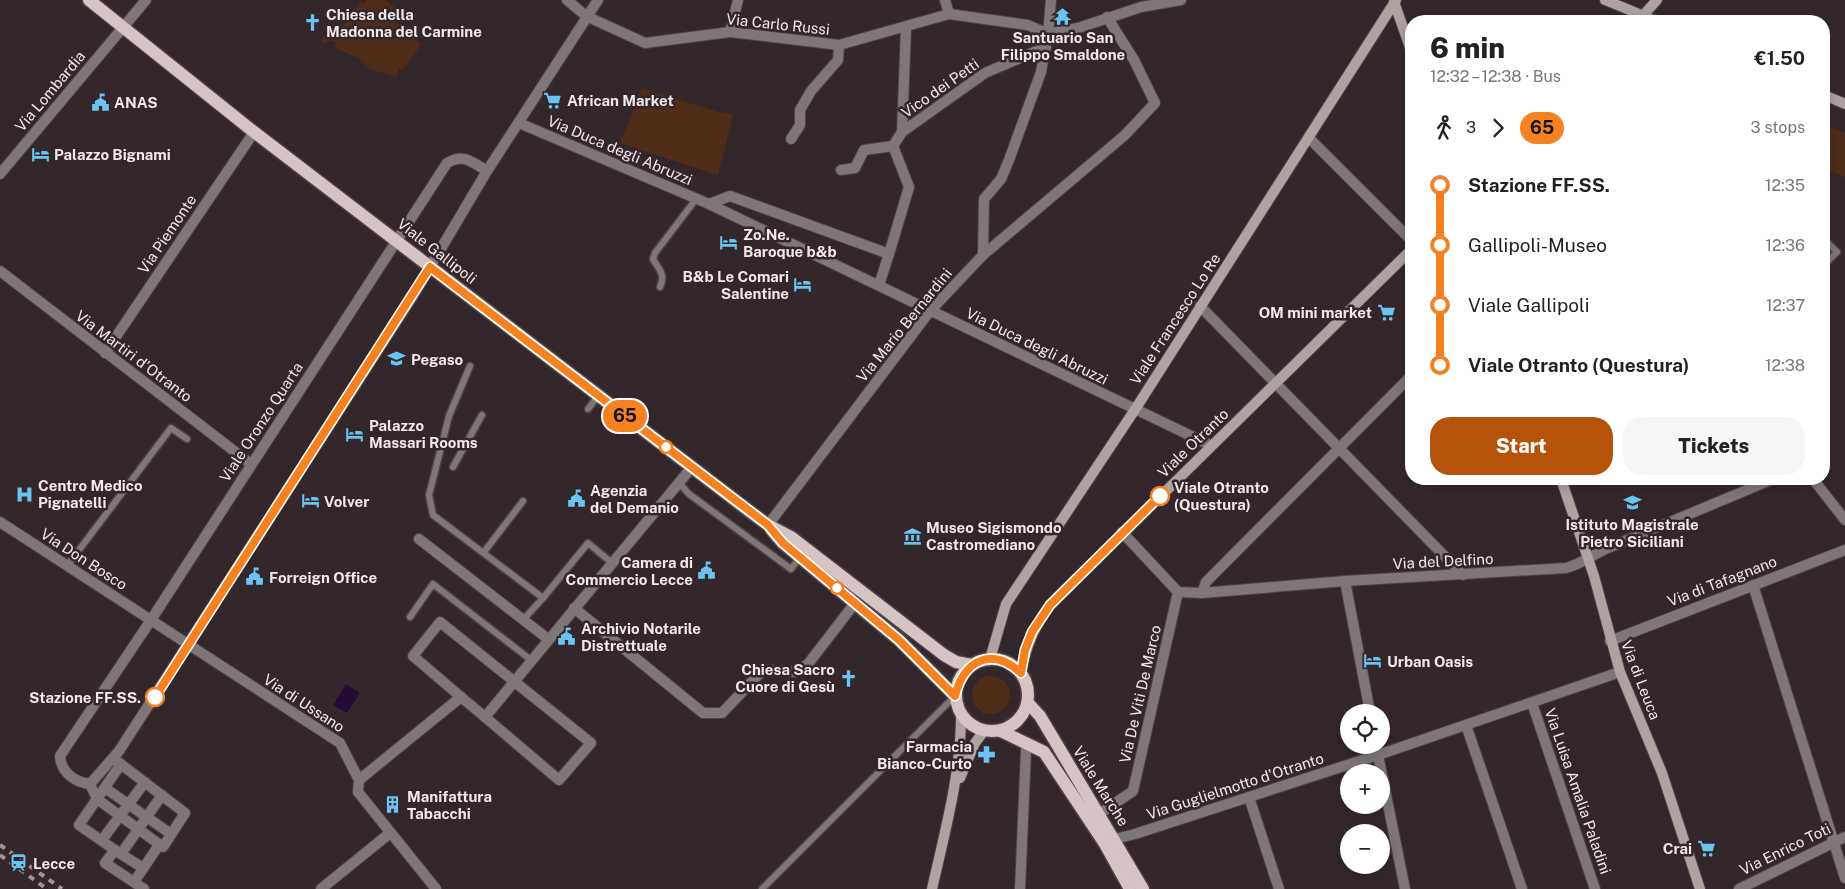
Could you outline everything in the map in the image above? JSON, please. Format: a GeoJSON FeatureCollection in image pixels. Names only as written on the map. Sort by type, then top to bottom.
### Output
{"type":"FeatureCollection","features":[{"type":"Feature","properties":{"kind":"main road","name":"Viale Gallipoli"},"geometry":{"type":"LineString","coordinates":[[89,0],[254,132],[768,525],[791,536],[944,655],[956,662],[972,665]]}},
{"type":"Feature","properties":{"kind":"main road","name":"Viale Gallipoli"},"geometry":{"type":"LineString","coordinates":[[768,525],[783,543],[899,640],[955,696]]}},
{"type":"Feature","properties":{"kind":"main road"},"geometry":{"type":"LineString","coordinates":[[990,659],[1002,660],[1012,665],[1021,673],[1028,687],[1028,703],[1022,715],[1013,725],[1000,731],[984,731],[971,725],[961,715],[955,696],[959,678],[972,665],[990,659]]}},
{"type":"Feature","properties":{"kind":"main road","name":"Viale Marche"},"geometry":{"type":"LineString","coordinates":[[1028,703],[1040,716],[1144,889]]}},
{"type":"Feature","properties":{"kind":"main road","name":"Viale Marche"},"geometry":{"type":"LineString","coordinates":[[1000,731],[1044,752],[1069,787],[1130,889]]}},
{"type":"Feature","properties":{"kind":"street","name":"Via Lombardia"},"geometry":{"type":"LineString","coordinates":[[0,174],[146,0]]}},
{"type":"Feature","properties":{"kind":"street","name":"Via Carlo Russi"},"geometry":{"type":"LineString","coordinates":[[567,0],[586,16],[645,43],[730,32],[839,45],[906,28],[949,14],[1048,29]]}},
{"type":"Feature","properties":{"kind":"street"},"geometry":{"type":"LineString","coordinates":[[143,868],[79,825],[105,788],[118,758],[430,267],[487,171],[598,0]]}},
{"type":"Feature","properties":{"kind":"street"},"geometry":{"type":"LineString","coordinates":[[730,32],[738,0]]}},
{"type":"Feature","properties":{"kind":"street"},"geometry":{"type":"LineString","coordinates":[[945,0],[949,14]]}},
{"type":"Feature","properties":{"kind":"street"},"geometry":{"type":"LineString","coordinates":[[983,254],[984,198],[1001,179],[1036,87],[1046,47],[1051,0]]}},
{"type":"Feature","properties":{"kind":"street"},"geometry":{"type":"LineString","coordinates":[[1048,29],[1078,28],[1141,4],[1181,0]]}},
{"type":"Feature","properties":{"kind":"street"},"geometry":{"type":"LineString","coordinates":[[1605,0],[1633,15]]}},
{"type":"Feature","properties":{"kind":"street"},"geometry":{"type":"LineString","coordinates":[[1644,15],[1657,0]]}},
{"type":"Feature","properties":{"kind":"street"},"geometry":{"type":"LineString","coordinates":[[1395,1],[1405,32]]}},
{"type":"Feature","properties":{"kind":"street","name":"Viale Francesco Lo Re"},"geometry":{"type":"LineString","coordinates":[[990,659],[1006,604],[1136,408],[1310,138],[1395,1]]}},
{"type":"Feature","properties":{"kind":"street","name":"Via Mario Bernardini"},"geometry":{"type":"LineString","coordinates":[[768,525],[930,311],[983,254],[1125,136],[1155,103],[1152,94],[1107,17]]}},
{"type":"Feature","properties":{"kind":"street"},"geometry":{"type":"LineString","coordinates":[[841,170],[855,168],[864,150],[893,146],[902,132],[906,28]]}},
{"type":"Feature","properties":{"kind":"street"},"geometry":{"type":"LineString","coordinates":[[791,140],[800,125],[800,110],[811,91],[838,60],[839,45]]}},
{"type":"Feature","properties":{"kind":"street","name":"Vico dei Petti"},"geometry":{"type":"LineString","coordinates":[[902,132],[986,73],[1046,47]]}},
{"type":"Feature","properties":{"kind":"street"},"geometry":{"type":"LineString","coordinates":[[1830,98],[1845,104]]}},
{"type":"Feature","properties":{"kind":"street","name":"Via Duca degli Abruzzi"},"geometry":{"type":"LineString","coordinates":[[519,123],[710,204],[1210,445]]}},
{"type":"Feature","properties":{"kind":"street","name":"Via Piemonte"},"geometry":{"type":"LineString","coordinates":[[105,353],[254,132]]}},
{"type":"Feature","properties":{"kind":"street"},"geometry":{"type":"LineString","coordinates":[[1310,138],[1405,234]]}},
{"type":"Feature","properties":{"kind":"street"},"geometry":{"type":"LineString","coordinates":[[879,285],[909,187],[893,146]]}},
{"type":"Feature","properties":{"kind":"street","name":"Viale Oronzo Quarta"},"geometry":{"type":"LineString","coordinates":[[90,784],[83,784],[66,774],[60,764],[60,756],[80,725],[151,620],[447,163],[456,157],[465,158],[487,171]]}},
{"type":"Feature","properties":{"kind":"street"},"geometry":{"type":"LineString","coordinates":[[710,204],[730,196],[888,254]]}},
{"type":"Feature","properties":{"kind":"street","name":"Viale Otranto"},"geometry":{"type":"LineString","coordinates":[[1021,673],[1025,650],[1039,620],[1050,605],[1210,445],[1276,384],[1405,256]]}},
{"type":"Feature","properties":{"kind":"street","name":"Via Martiri d'Otranto"},"geometry":{"type":"LineString","coordinates":[[0,271],[251,464]]}},
{"type":"Feature","properties":{"kind":"street"},"geometry":{"type":"LineString","coordinates":[[1200,306],[1462,575]]}},
{"type":"Feature","properties":{"kind":"street"},"geometry":{"type":"LineString","coordinates":[[1202,593],[1206,582],[1405,382]]}},
{"type":"Feature","properties":{"kind":"street"},"geometry":{"type":"LineString","coordinates":[[485,717],[530,660],[692,467]]}},
{"type":"Feature","properties":{"kind":"street","name":"Via di Leuca"},"geometry":{"type":"LineString","coordinates":[[1563,485],[1588,556],[1620,672],[1662,773],[1700,889]]}},
{"type":"Feature","properties":{"kind":"street","name":"Via del Delfino"},"geometry":{"type":"LineString","coordinates":[[1178,592],[1202,593],[1345,581],[1566,568],[1576,565],[1588,556],[1759,485]]}},
{"type":"Feature","properties":{"kind":"street"},"geometry":{"type":"LineString","coordinates":[[1818,485],[1845,520]]}},
{"type":"Feature","properties":{"kind":"street","name":"Via Don Bosco"},"geometry":{"type":"LineString","coordinates":[[0,522],[151,620]]}},
{"type":"Feature","properties":{"kind":"street"},"geometry":{"type":"LineString","coordinates":[[1122,532],[1178,592]]}},
{"type":"Feature","properties":{"kind":"street"},"geometry":{"type":"LineString","coordinates":[[419,539],[548,639]]}},
{"type":"Feature","properties":{"kind":"street","name":"Via di Tafagnano"},"geometry":{"type":"LineString","coordinates":[[1610,641],[1845,550]]}},
{"type":"Feature","properties":{"kind":"street"},"geometry":{"type":"LineString","coordinates":[[1345,581],[1368,704]]}},
{"type":"Feature","properties":{"kind":"street"},"geometry":{"type":"LineString","coordinates":[[1753,585],[1845,878]]}},
{"type":"Feature","properties":{"kind":"street","name":"Via De Viti De Marco"},"geometry":{"type":"LineString","coordinates":[[1099,814],[1133,791],[1178,592]]}},
{"type":"Feature","properties":{"kind":"street"},"geometry":{"type":"LineString","coordinates":[[574,608],[703,713],[722,713],[764,670],[795,672],[808,664],[855,603]]}},
{"type":"Feature","properties":{"kind":"street"},"geometry":{"type":"LineString","coordinates":[[151,620],[189,645]]}},
{"type":"Feature","properties":{"kind":"street"},"geometry":{"type":"LineString","coordinates":[[440,622],[515,680],[591,743],[560,780],[413,656],[440,622]]}},
{"type":"Feature","properties":{"kind":"street","name":"Via di Ussano"},"geometry":{"type":"LineString","coordinates":[[189,645],[340,743],[359,780],[358,792],[436,889]]}},
{"type":"Feature","properties":{"kind":"street","name":"Via Guglielmotto d'Otranto"},"geometry":{"type":"LineString","coordinates":[[1390,746],[1466,725],[1620,672]]}},
{"type":"Feature","properties":{"kind":"street"},"geometry":{"type":"LineString","coordinates":[[359,780],[461,698]]}},
{"type":"Feature","properties":{"kind":"street","name":"Via Luisa Amalia Paladini"},"geometry":{"type":"LineString","coordinates":[[1532,703],[1595,889]]}},
{"type":"Feature","properties":{"kind":"street"},"geometry":{"type":"LineString","coordinates":[[932,889],[954,791],[961,739],[961,715]]}},
{"type":"Feature","properties":{"kind":"street"},"geometry":{"type":"LineString","coordinates":[[1466,725],[1522,889]]}},
{"type":"Feature","properties":{"kind":"street"},"geometry":{"type":"LineString","coordinates":[[954,791],[975,743],[984,731]]}},
{"type":"Feature","properties":{"kind":"street"},"geometry":{"type":"LineString","coordinates":[[1020,889],[1026,750],[1028,743]]}},
{"type":"Feature","properties":{"kind":"street","name":"Via Guglielmotto d'Otranto"},"geometry":{"type":"LineString","coordinates":[[1115,839],[1249,797],[1366,754]]}},
{"type":"Feature","properties":{"kind":"street"},"geometry":{"type":"LineString","coordinates":[[1378,754],[1405,889]]}},
{"type":"Feature","properties":{"kind":"street"},"geometry":{"type":"LineString","coordinates":[[118,758],[185,813],[163,847],[98,799],[90,784],[118,758]]}},
{"type":"Feature","properties":{"kind":"street"},"geometry":{"type":"LineString","coordinates":[[102,840],[145,782]]}},
{"type":"Feature","properties":{"kind":"street"},"geometry":{"type":"LineString","coordinates":[[105,788],[171,834]]}},
{"type":"Feature","properties":{"kind":"street"},"geometry":{"type":"LineString","coordinates":[[144,889],[105,863],[118,852],[138,829],[162,795]]}},
{"type":"Feature","properties":{"kind":"street"},"geometry":{"type":"LineString","coordinates":[[1249,797],[1279,889]]}},
{"type":"Feature","properties":{"kind":"street"},"geometry":{"type":"LineString","coordinates":[[321,889],[390,833]]}},
{"type":"Feature","properties":{"kind":"street","name":"Via Enrico Toti"},"geometry":{"type":"LineString","coordinates":[[1739,889],[1845,836]]}},
{"type":"Feature","properties":{"kind":"street"},"geometry":{"type":"LineString","coordinates":[[134,882],[159,845]]}},
{"type":"Feature","properties":{"kind":"lane"},"geometry":{"type":"LineString","coordinates":[[660,287],[663,280],[662,272],[653,259],[655,253],[696,199]]}},
{"type":"Feature","properties":{"kind":"lane"},"geometry":{"type":"LineString","coordinates":[[1830,246],[1837,252],[1830,259]]}},
{"type":"Feature","properties":{"kind":"lane"},"geometry":{"type":"LineString","coordinates":[[470,366],[450,416],[429,495],[434,515],[543,598]]}},
{"type":"Feature","properties":{"kind":"lane"},"geometry":{"type":"LineString","coordinates":[[588,409],[598,396]]}},
{"type":"Feature","properties":{"kind":"lane"},"geometry":{"type":"LineString","coordinates":[[453,467],[482,416]]}},
{"type":"Feature","properties":{"kind":"lane"},"geometry":{"type":"LineString","coordinates":[[67,566],[171,428],[187,439]]}},
{"type":"Feature","properties":{"kind":"lane"},"geometry":{"type":"LineString","coordinates":[[679,483],[689,494],[791,569],[800,557]]}},
{"type":"Feature","properties":{"kind":"lane"},"geometry":{"type":"LineString","coordinates":[[484,552],[523,501]]}},
{"type":"Feature","properties":{"kind":"lane"},"geometry":{"type":"LineString","coordinates":[[523,620],[588,543],[612,563]]}},
{"type":"Feature","properties":{"kind":"lane"},"geometry":{"type":"LineString","coordinates":[[410,617],[433,584],[530,660]]}},
{"type":"Feature","properties":{"kind":"lane"},"geometry":{"type":"LineString","coordinates":[[762,889],[955,696]]}},
{"type":"Feature","properties":{"kind":"shaded area"},"geometry":{"type":"Polygon","coordinates":[[[367,0],[385,0],[399,11],[393,20],[408,35],[410,33],[421,45],[402,70],[399,68],[396,77],[364,67],[365,64],[357,57],[335,48],[336,42],[330,40],[324,44],[321,41],[334,24],[341,29],[360,3],[364,4],[367,0]]]}},
{"type":"Feature","properties":{"kind":"shaded area"},"geometry":{"type":"Polygon","coordinates":[[[642,88],[718,112],[733,114],[718,175],[620,143],[642,88]]]}},
{"type":"Feature","properties":{"kind":"shaded area"},"geometry":{"type":"Polygon","coordinates":[[[1830,127],[1845,133],[1845,177],[1830,171],[1830,127]]]}},
{"type":"Feature","properties":{"kind":"shaded area"},"geometry":{"type":"Polygon","coordinates":[[[991,676],[1005,681],[1010,695],[1005,709],[991,714],[977,709],[972,695],[977,681],[991,676]]]}},
{"type":"Feature","properties":{"kind":"shaded area"},"geometry":{"type":"Polygon","coordinates":[[[346,684],[360,693],[347,713],[333,705],[346,684]]]}},
{"type":"Feature","properties":{"kind":"railway"},"geometry":{"type":"LineString","coordinates":[[0,845],[62,889]]}},
{"type":"Feature","properties":{"kind":"railway"},"geometry":{"type":"LineString","coordinates":[[0,855],[47,889]]}},
{"type":"Feature","properties":{"kind":"bus line","name":"65"},"geometry":{"type":"LineString","coordinates":[[155,697],[430,267],[768,525],[783,543],[899,640],[955,696],[959,678],[972,665],[990,659],[1002,660],[1012,665],[1021,673],[1025,650],[1032,632],[1050,605],[1160,496]]}},
{"type":"Feature","properties":{"kind":"place","name":"Santuario San Filippo Smaldone"},"geometry":{"type":"Point","coordinates":[1063,16]}},
{"type":"Feature","properties":{"kind":"place","name":"Chiesa della Madonna del Carmine"},"geometry":{"type":"Point","coordinates":[312,23]}},
{"type":"Feature","properties":{"kind":"place","name":"African Market"},"geometry":{"type":"Point","coordinates":[553,100]}},
{"type":"Feature","properties":{"kind":"place","name":"ANAS"},"geometry":{"type":"Point","coordinates":[100,102]}},
{"type":"Feature","properties":{"kind":"place","name":"Palazzo Bignami"},"geometry":{"type":"Point","coordinates":[40,154]}},
{"type":"Feature","properties":{"kind":"place","name":"Zo.Ne. Baroque b&b"},"geometry":{"type":"Point","coordinates":[729,243]}},
{"type":"Feature","properties":{"kind":"place","name":"B&b Le Comari Salentine"},"geometry":{"type":"Point","coordinates":[803,285]}},
{"type":"Feature","properties":{"kind":"place","name":"OM mini market"},"geometry":{"type":"Point","coordinates":[1386,312]}},
{"type":"Feature","properties":{"kind":"place","name":"Pegaso"},"geometry":{"type":"Point","coordinates":[397,359]}},
{"type":"Feature","properties":{"kind":"place","name":"Palazzo Massari Rooms"},"geometry":{"type":"Point","coordinates":[355,434]}},
{"type":"Feature","properties":{"kind":"place","name":"Centro Medico Pignatelli"},"geometry":{"type":"Point","coordinates":[24,494]}},
{"type":"Feature","properties":{"kind":"place","name":"Viale Otranto (Questura)"},"geometry":{"type":"Point","coordinates":[1160,496]}},
{"type":"Feature","properties":{"kind":"place","name":"Agenzia del Demanio"},"geometry":{"type":"Point","coordinates":[576,499]}},
{"type":"Feature","properties":{"kind":"place","name":"Volver"},"geometry":{"type":"Point","coordinates":[310,501]}},
{"type":"Feature","properties":{"kind":"place","name":"Istituto Magistrale Pietro Siciliani"},"geometry":{"type":"Point","coordinates":[1632,503]}},
{"type":"Feature","properties":{"kind":"place","name":"Museo Sigismondo Castromediano"},"geometry":{"type":"Point","coordinates":[912,536]}},
{"type":"Feature","properties":{"kind":"place","name":"Camera di Commercio Lecce"},"geometry":{"type":"Point","coordinates":[707,571]}},
{"type":"Feature","properties":{"kind":"place","name":"Forreign Office"},"geometry":{"type":"Point","coordinates":[255,577]}},
{"type":"Feature","properties":{"kind":"place","name":"Archivio Notarile Distrettuale"},"geometry":{"type":"Point","coordinates":[567,637]}},
{"type":"Feature","properties":{"kind":"place","name":"Urban Oasis"},"geometry":{"type":"Point","coordinates":[1373,661]}},
{"type":"Feature","properties":{"kind":"place","name":"Chiesa Sacro Cuore di Gesù"},"geometry":{"type":"Point","coordinates":[849,678]}},
{"type":"Feature","properties":{"kind":"place","name":"Stazione FF.SS."},"geometry":{"type":"Point","coordinates":[155,697]}},
{"type":"Feature","properties":{"kind":"place","name":"Farmacia Bianco-Curto"},"geometry":{"type":"Point","coordinates":[986,755]}},
{"type":"Feature","properties":{"kind":"place","name":"Manifattura Tabacchi"},"geometry":{"type":"Point","coordinates":[393,805]}},
{"type":"Feature","properties":{"kind":"place","name":"Crai"},"geometry":{"type":"Point","coordinates":[1706,848]}},
{"type":"Feature","properties":{"kind":"place","name":"Lecce"},"geometry":{"type":"Point","coordinates":[19,863]}}]}
